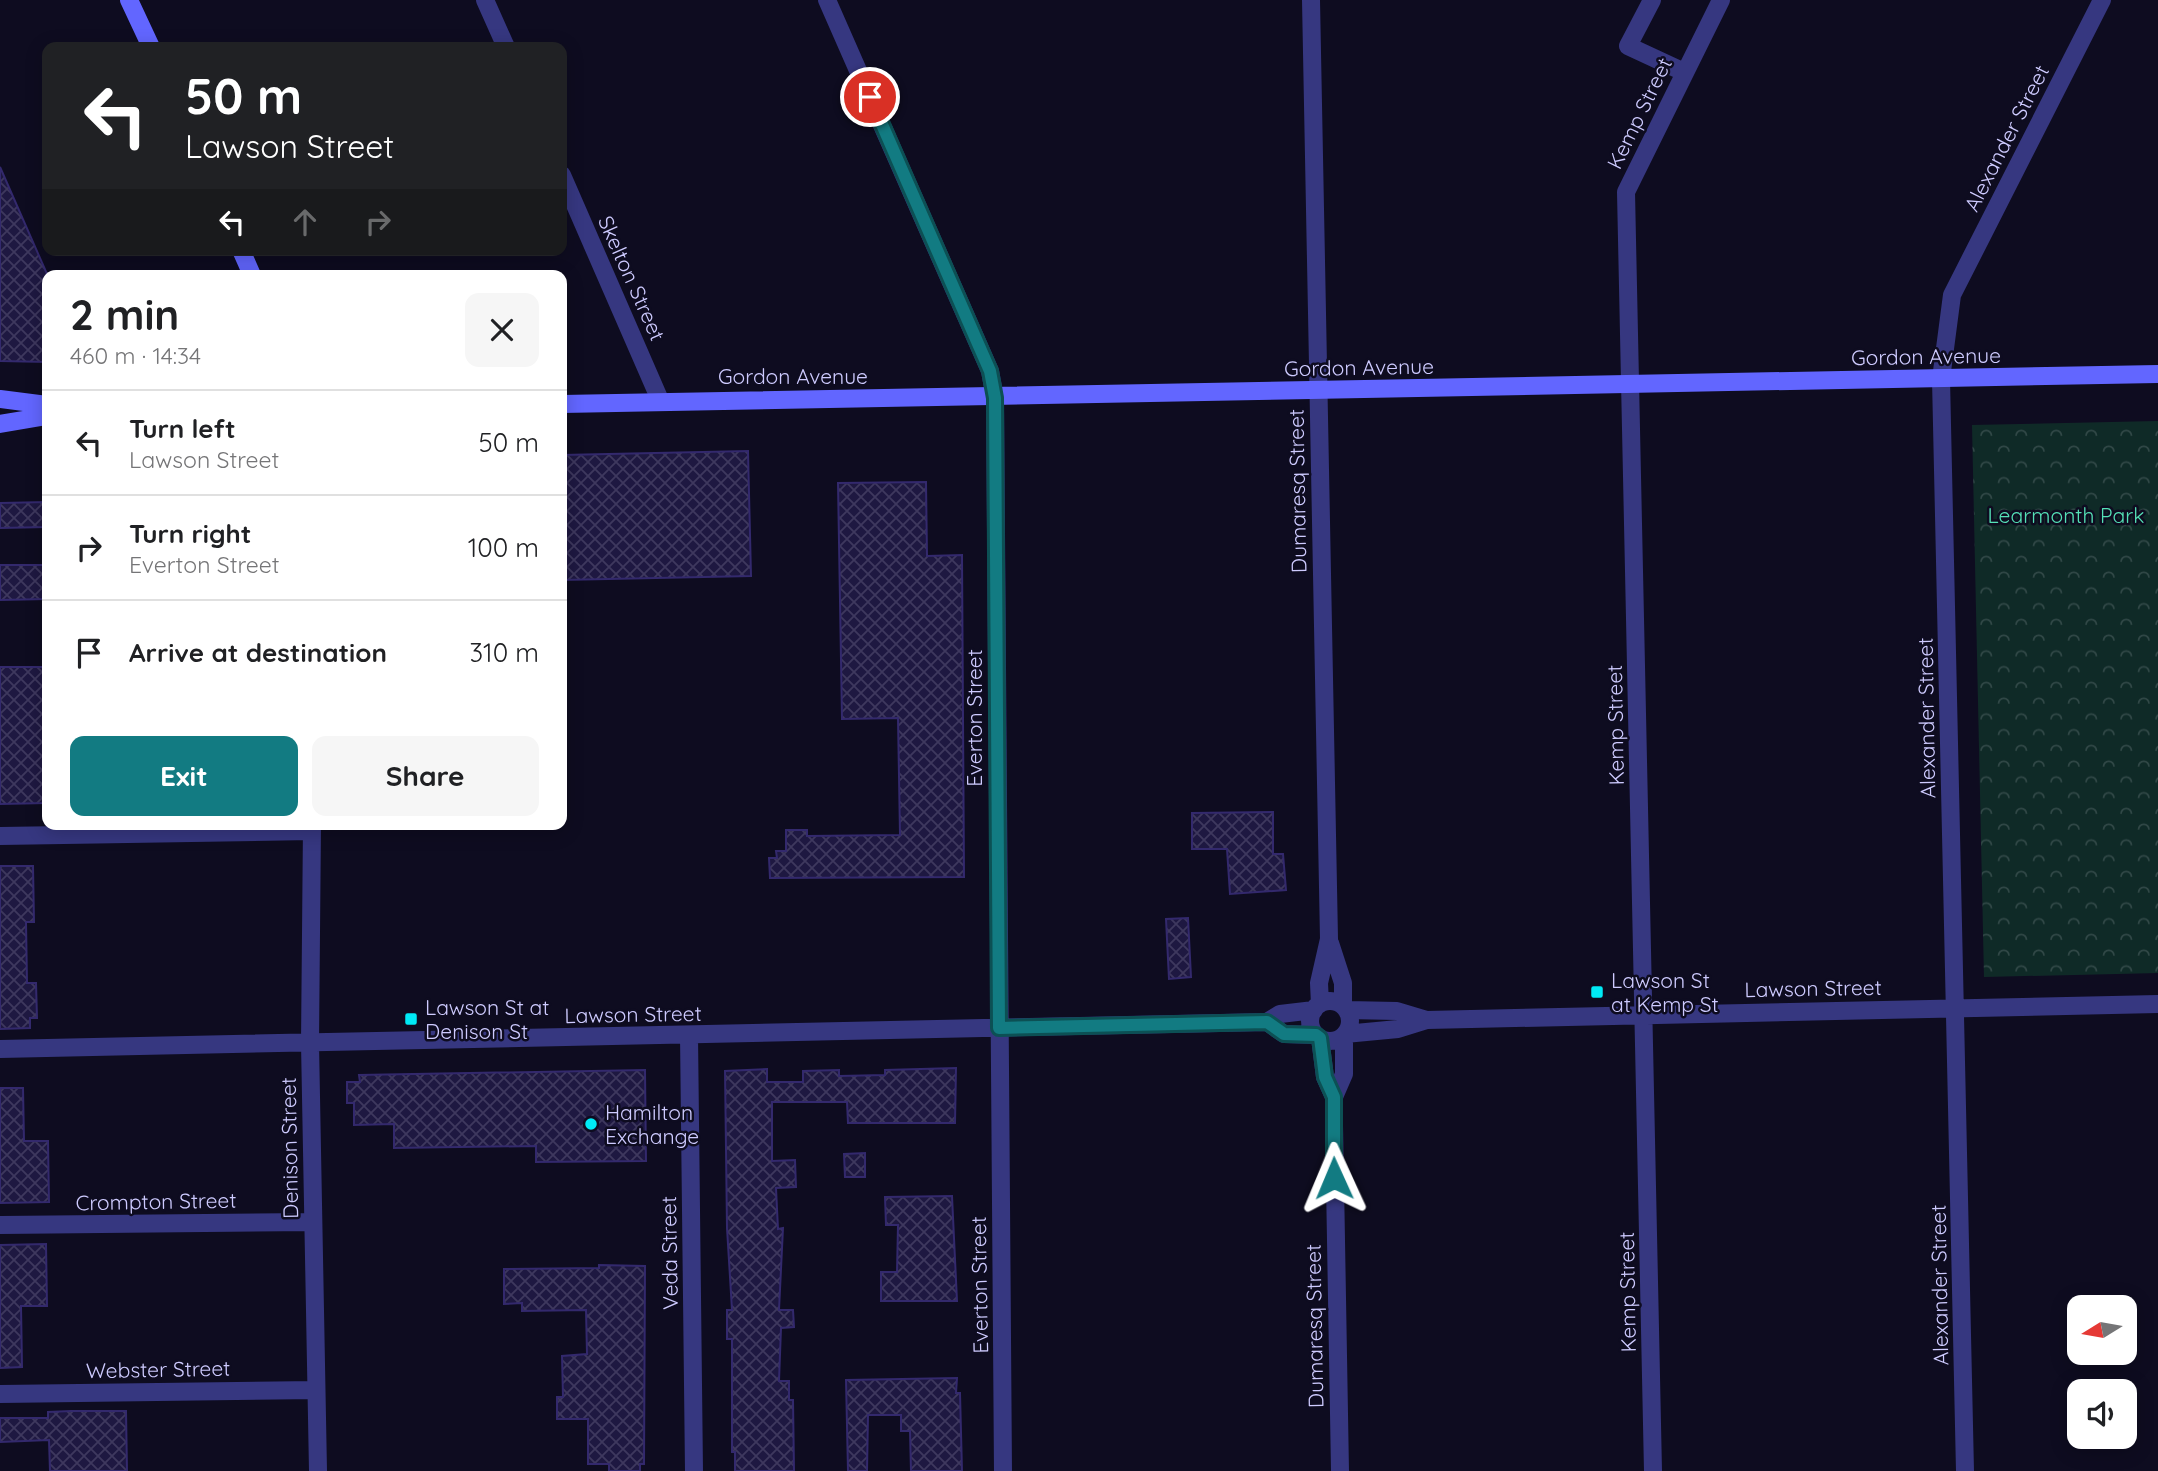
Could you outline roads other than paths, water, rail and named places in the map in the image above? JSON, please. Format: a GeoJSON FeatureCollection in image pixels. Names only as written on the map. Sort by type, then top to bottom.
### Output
{"type":"FeatureCollection","features":[{"type":"Feature","properties":{"kind":"main road"},"geometry":{"type":"LineString","coordinates":[[129,0],[148,42]]}},
{"type":"Feature","properties":{"kind":"main road","name":"Gordon Avenue"},"geometry":{"type":"LineString","coordinates":[[567,404],[660,400],[995,398],[1629,382],[2158,374]]}},
{"type":"Feature","properties":{"kind":"main road"},"geometry":{"type":"LineString","coordinates":[[0,399],[42,404]]}},
{"type":"Feature","properties":{"kind":"main road"},"geometry":{"type":"LineString","coordinates":[[0,424],[42,417]]}},
{"type":"Feature","properties":{"kind":"street"},"geometry":{"type":"LineString","coordinates":[[485,0],[504,42]]}},
{"type":"Feature","properties":{"kind":"street","name":"Everton Street"},"geometry":{"type":"LineString","coordinates":[[827,0],[990,371],[995,398],[1003,1471]]}},
{"type":"Feature","properties":{"kind":"street","name":"Dumaresq Street"},"geometry":{"type":"LineString","coordinates":[[1311,0],[1329,939],[1317,1007]]}},
{"type":"Feature","properties":{"kind":"street"},"geometry":{"type":"LineString","coordinates":[[1652,0],[1628,46],[1684,72]]}},
{"type":"Feature","properties":{"kind":"street","name":"Kemp Street"},"geometry":{"type":"LineString","coordinates":[[1653,1471],[1626,192],[1721,0]]}},
{"type":"Feature","properties":{"kind":"street","name":"Alexander Street"},"geometry":{"type":"LineString","coordinates":[[1965,1471],[1941,379],[1952,295],[2102,0]]}},
{"type":"Feature","properties":{"kind":"street","name":"Skelton Street"},"geometry":{"type":"LineString","coordinates":[[567,186],[660,400]]}},
{"type":"Feature","properties":{"kind":"street"},"geometry":{"type":"LineString","coordinates":[[0,836],[234,830]]}},
{"type":"Feature","properties":{"kind":"street","name":"Denison Street"},"geometry":{"type":"LineString","coordinates":[[312,830],[310,1043],[318,1471]]}},
{"type":"Feature","properties":{"kind":"street","name":"Dumaresq Street"},"geometry":{"type":"LineString","coordinates":[[1329,939],[1343,983],[1345,1008]]}},
{"type":"Feature","properties":{"kind":"street"},"geometry":{"type":"LineString","coordinates":[[1330,1001],[1345,1008],[1350,1023],[1345,1035],[1332,1041],[1318,1036],[1311,1022],[1317,1007],[1330,1001]]}},
{"type":"Feature","properties":{"kind":"street","name":"Lawson Street"},"geometry":{"type":"LineString","coordinates":[[1345,1035],[1398,1030],[1427,1020],[2158,1004]]}},
{"type":"Feature","properties":{"kind":"street","name":"Lawson Street"},"geometry":{"type":"LineString","coordinates":[[0,1049],[1267,1022],[1280,1014],[1317,1007]]}},
{"type":"Feature","properties":{"kind":"street","name":"Lawson Street"},"geometry":{"type":"LineString","coordinates":[[1345,1008],[1397,1011],[1427,1020]]}},
{"type":"Feature","properties":{"kind":"street","name":"Lawson Street"},"geometry":{"type":"LineString","coordinates":[[1267,1022],[1284,1034],[1318,1036]]}},
{"type":"Feature","properties":{"kind":"street","name":"Veda Street"},"geometry":{"type":"LineString","coordinates":[[689,1035],[694,1471]]}},
{"type":"Feature","properties":{"kind":"street","name":"Dumaresq Street"},"geometry":{"type":"LineString","coordinates":[[1334,1097],[1344,1074],[1345,1035]]}},
{"type":"Feature","properties":{"kind":"street","name":"Dumaresq Street"},"geometry":{"type":"LineString","coordinates":[[1318,1036],[1325,1077],[1334,1097],[1340,1471]]}},
{"type":"Feature","properties":{"kind":"street","name":"Crompton Street"},"geometry":{"type":"LineString","coordinates":[[0,1225],[313,1222]]}},
{"type":"Feature","properties":{"kind":"street","name":"Webster Street"},"geometry":{"type":"LineString","coordinates":[[0,1394],[316,1390]]}},
{"type":"Feature","properties":{"kind":"place","name":"Lawson St at Kemp St"},"geometry":{"type":"Point","coordinates":[1597,992]}},
{"type":"Feature","properties":{"kind":"place","name":"Lawson St at Denison St"},"geometry":{"type":"Point","coordinates":[411,1019]}},
{"type":"Feature","properties":{"kind":"place","name":"Hamilton Exchange"},"geometry":{"type":"Point","coordinates":[591,1124]}},
{"type":"Feature","properties":{"kind":"park label","name":"Learmonth Park"},"geometry":{"type":"Point","coordinates":[2066,515]}}]}
